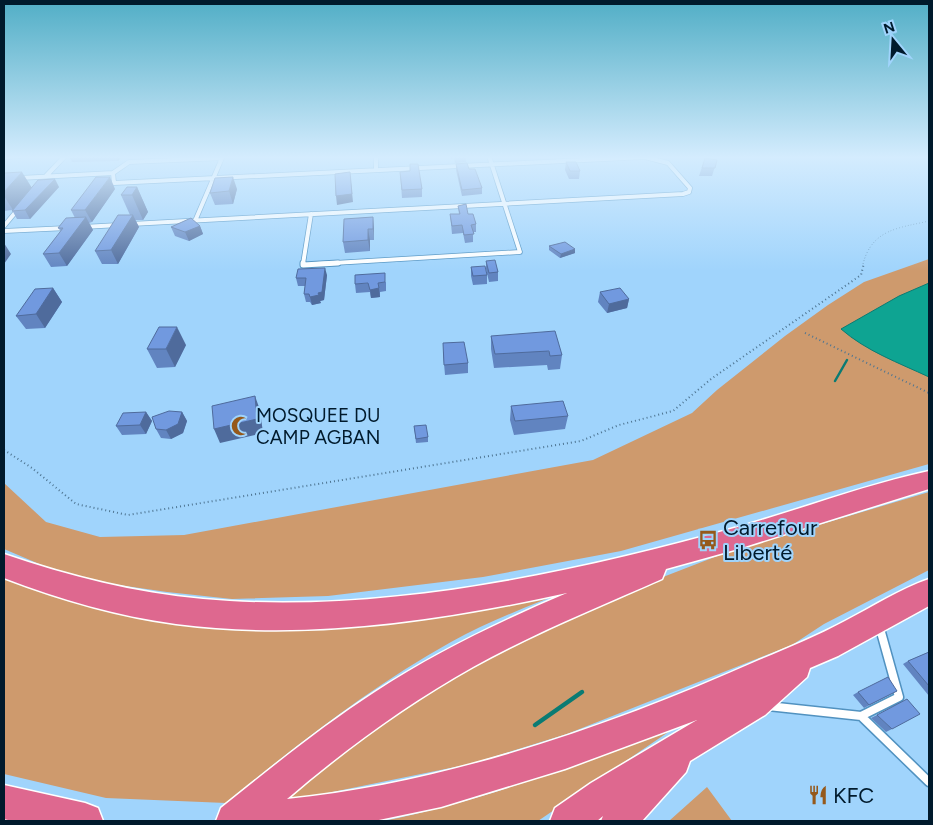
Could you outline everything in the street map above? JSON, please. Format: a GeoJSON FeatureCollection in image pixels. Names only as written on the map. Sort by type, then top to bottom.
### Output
{"type":"FeatureCollection","features":[{"type":"Feature","properties":{"kind":"highway"},"geometry":{"type":"LineString","coordinates":[[4,566],[46,582],[161,607],[231,615],[306,615],[397,610],[489,596],[583,577],[711,546],[929,480]]}},
{"type":"Feature","properties":{"kind":"highway"},"geometry":{"type":"LineString","coordinates":[[234,821],[300,766],[386,703],[462,657],[528,624],[711,546]]}},
{"type":"Feature","properties":{"kind":"highway"},"geometry":{"type":"LineString","coordinates":[[568,821],[603,795],[754,704],[797,666],[841,639],[929,592]]}},
{"type":"Feature","properties":{"kind":"highway"},"geometry":{"type":"LineString","coordinates":[[247,821],[335,812],[441,790],[565,752],[688,708],[841,639]]}},
{"type":"Feature","properties":{"kind":"highway"},"geometry":{"type":"LineString","coordinates":[[619,821],[692,741]]}},
{"type":"Feature","properties":{"kind":"highway"},"geometry":{"type":"LineString","coordinates":[[4,802],[85,821]]}},
{"type":"Feature","properties":{"kind":"lane"},"geometry":{"type":"LineString","coordinates":[[196,221],[206,194]]}},
{"type":"Feature","properties":{"kind":"lane"},"geometry":{"type":"LineString","coordinates":[[311,214],[303,265],[520,252],[502,194]]}},
{"type":"Feature","properties":{"kind":"lane"},"geometry":{"type":"LineString","coordinates":[[80,227],[674,194]]}},
{"type":"Feature","properties":{"kind":"lane"},"geometry":{"type":"LineString","coordinates":[[4,226],[22,205]]}},
{"type":"Feature","properties":{"kind":"lane"},"geometry":{"type":"LineString","coordinates":[[4,231],[71,228]]}},
{"type":"Feature","properties":{"kind":"lane"},"geometry":{"type":"LineString","coordinates":[[754,704],[861,716],[899,697],[877,619]]}},
{"type":"Feature","properties":{"kind":"lane"},"geometry":{"type":"LineString","coordinates":[[861,716],[929,782]]}},
{"type":"Feature","properties":{"kind":"path"},"geometry":{"type":"LineString","coordinates":[[4,450],[32,468],[76,504],[128,515],[580,441],[619,425],[672,411],[711,379],[861,275],[866,252],[884,232],[929,221]]}},
{"type":"Feature","properties":{"kind":"path"},"geometry":{"type":"LineString","coordinates":[[805,333],[929,392]]}},
{"type":"Feature","properties":{"kind":"shaded area"},"geometry":{"type":"Polygon","coordinates":[[[929,259],[929,464],[621,551],[483,577],[328,596],[232,599],[167,592],[105,583],[51,569],[4,549],[4,483],[46,522],[100,537],[184,535],[593,460],[692,413],[717,390],[785,336],[864,282],[929,259]]]}},
{"type":"Feature","properties":{"kind":"shaded area"},"geometry":{"type":"Polygon","coordinates":[[[929,283],[929,377],[861,344],[841,329],[899,296],[929,283]]]}},
{"type":"Feature","properties":{"kind":"shaded area"},"geometry":{"type":"Polygon","coordinates":[[[929,492],[929,570],[824,624],[792,645],[567,734],[470,764],[308,797],[279,800],[387,712],[583,608],[725,553],[929,492]]]}},
{"type":"Feature","properties":{"kind":"shaded area"},"geometry":{"type":"Polygon","coordinates":[[[4,576],[58,596],[151,617],[576,587],[482,627],[421,659],[335,717],[226,803],[106,798],[4,774],[4,576]]]}},
{"type":"Feature","properties":{"kind":"shaded area"},"geometry":{"type":"Polygon","coordinates":[[[683,722],[538,821],[383,821],[460,802],[536,779],[683,722]]]}},
{"type":"Feature","properties":{"kind":"shaded area"},"geometry":{"type":"Polygon","coordinates":[[[707,787],[732,821],[669,821],[707,787]]]}},
{"type":"Feature","properties":{"kind":"building"},"geometry":{"type":"Polygon","coordinates":[[[26,194],[40,194],[25,210],[12,211],[26,194]]]}},
{"type":"Feature","properties":{"kind":"building"},"geometry":{"type":"Polygon","coordinates":[[[83,194],[97,194],[85,210],[71,210],[83,194]]]}},
{"type":"Feature","properties":{"kind":"building"},"geometry":{"type":"Polygon","coordinates":[[[466,204],[468,214],[473,214],[476,224],[471,225],[474,234],[464,235],[462,225],[452,226],[450,214],[460,214],[458,206],[466,204]]]}},
{"type":"Feature","properties":{"kind":"building"},"geometry":{"type":"Polygon","coordinates":[[[118,215],[133,215],[111,250],[95,251],[118,215]]]}},
{"type":"Feature","properties":{"kind":"building"},"geometry":{"type":"Polygon","coordinates":[[[86,217],[59,253],[43,254],[63,228],[58,228],[66,218],[86,217]]]}},
{"type":"Feature","properties":{"kind":"building"},"geometry":{"type":"Polygon","coordinates":[[[373,217],[373,229],[368,229],[368,240],[343,242],[344,219],[373,217]]]}},
{"type":"Feature","properties":{"kind":"building"},"geometry":{"type":"Polygon","coordinates":[[[191,218],[200,226],[185,232],[171,227],[191,218]]]}},
{"type":"Feature","properties":{"kind":"building"},"geometry":{"type":"Polygon","coordinates":[[[565,242],[575,249],[561,254],[549,246],[565,242]]]}},
{"type":"Feature","properties":{"kind":"building"},"geometry":{"type":"Polygon","coordinates":[[[495,260],[498,272],[489,273],[486,261],[495,260]]]}},
{"type":"Feature","properties":{"kind":"building"},"geometry":{"type":"Polygon","coordinates":[[[485,266],[487,275],[473,276],[471,267],[485,266]]]}},
{"type":"Feature","properties":{"kind":"building"},"geometry":{"type":"Polygon","coordinates":[[[325,268],[322,292],[318,293],[319,295],[310,297],[309,294],[304,294],[306,278],[296,278],[298,269],[325,268]]]}},
{"type":"Feature","properties":{"kind":"building"},"geometry":{"type":"Polygon","coordinates":[[[385,273],[385,282],[378,283],[379,288],[370,290],[368,283],[355,284],[355,275],[385,273]]]}},
{"type":"Feature","properties":{"kind":"building"},"geometry":{"type":"Polygon","coordinates":[[[53,288],[36,314],[16,316],[35,289],[53,288]]]}},
{"type":"Feature","properties":{"kind":"building"},"geometry":{"type":"Polygon","coordinates":[[[620,288],[629,299],[609,304],[600,292],[620,288]]]}},
{"type":"Feature","properties":{"kind":"building"},"geometry":{"type":"Polygon","coordinates":[[[159,327],[177,327],[166,349],[147,349],[159,327]]]}},
{"type":"Feature","properties":{"kind":"building"},"geometry":{"type":"Polygon","coordinates":[[[555,331],[562,355],[550,356],[549,351],[495,354],[491,336],[555,331]]]}},
{"type":"Feature","properties":{"kind":"building"},"geometry":{"type":"Polygon","coordinates":[[[464,342],[468,363],[444,365],[443,343],[464,342]]]}},
{"type":"Feature","properties":{"kind":"building"},"geometry":{"type":"Polygon","coordinates":[[[255,396],[257,419],[214,429],[212,406],[255,396]]]}},
{"type":"Feature","properties":{"kind":"building"},"geometry":{"type":"Polygon","coordinates":[[[563,401],[568,416],[515,421],[511,406],[563,401]]]}},
{"type":"Feature","properties":{"kind":"building"},"geometry":{"type":"Polygon","coordinates":[[[169,411],[182,412],[178,424],[166,430],[156,429],[152,417],[169,411]]]}},
{"type":"Feature","properties":{"kind":"building"},"geometry":{"type":"Polygon","coordinates":[[[146,412],[140,425],[116,426],[123,413],[146,412]]]}},
{"type":"Feature","properties":{"kind":"building"},"geometry":{"type":"Polygon","coordinates":[[[426,425],[428,437],[416,439],[414,426],[426,425]]]}},
{"type":"Feature","properties":{"kind":"building"},"geometry":{"type":"Polygon","coordinates":[[[929,652],[929,686],[908,661],[929,652]]]}},
{"type":"Feature","properties":{"kind":"building"},"geometry":{"type":"Polygon","coordinates":[[[888,677],[897,691],[869,705],[858,692],[888,677]]]}},
{"type":"Feature","properties":{"kind":"building"},"geometry":{"type":"Polygon","coordinates":[[[907,699],[920,714],[892,729],[877,715],[907,699]]]}},
{"type":"Feature","properties":{"kind":"waterway"},"geometry":{"type":"LineString","coordinates":[[835,381],[847,360]]}},
{"type":"Feature","properties":{"kind":"waterway"},"geometry":{"type":"LineString","coordinates":[[535,725],[582,692]]}},
{"type":"Feature","properties":{"kind":"place","name":"MOSQUEE DU CAMP AGBAN"},"geometry":{"type":"Point","coordinates":[241,426]}},
{"type":"Feature","properties":{"kind":"place","name":"Carrefour Liberté"},"geometry":{"type":"Point","coordinates":[708,540]}},
{"type":"Feature","properties":{"kind":"place","name":"KFC"},"geometry":{"type":"Point","coordinates":[818,795]}}]}
